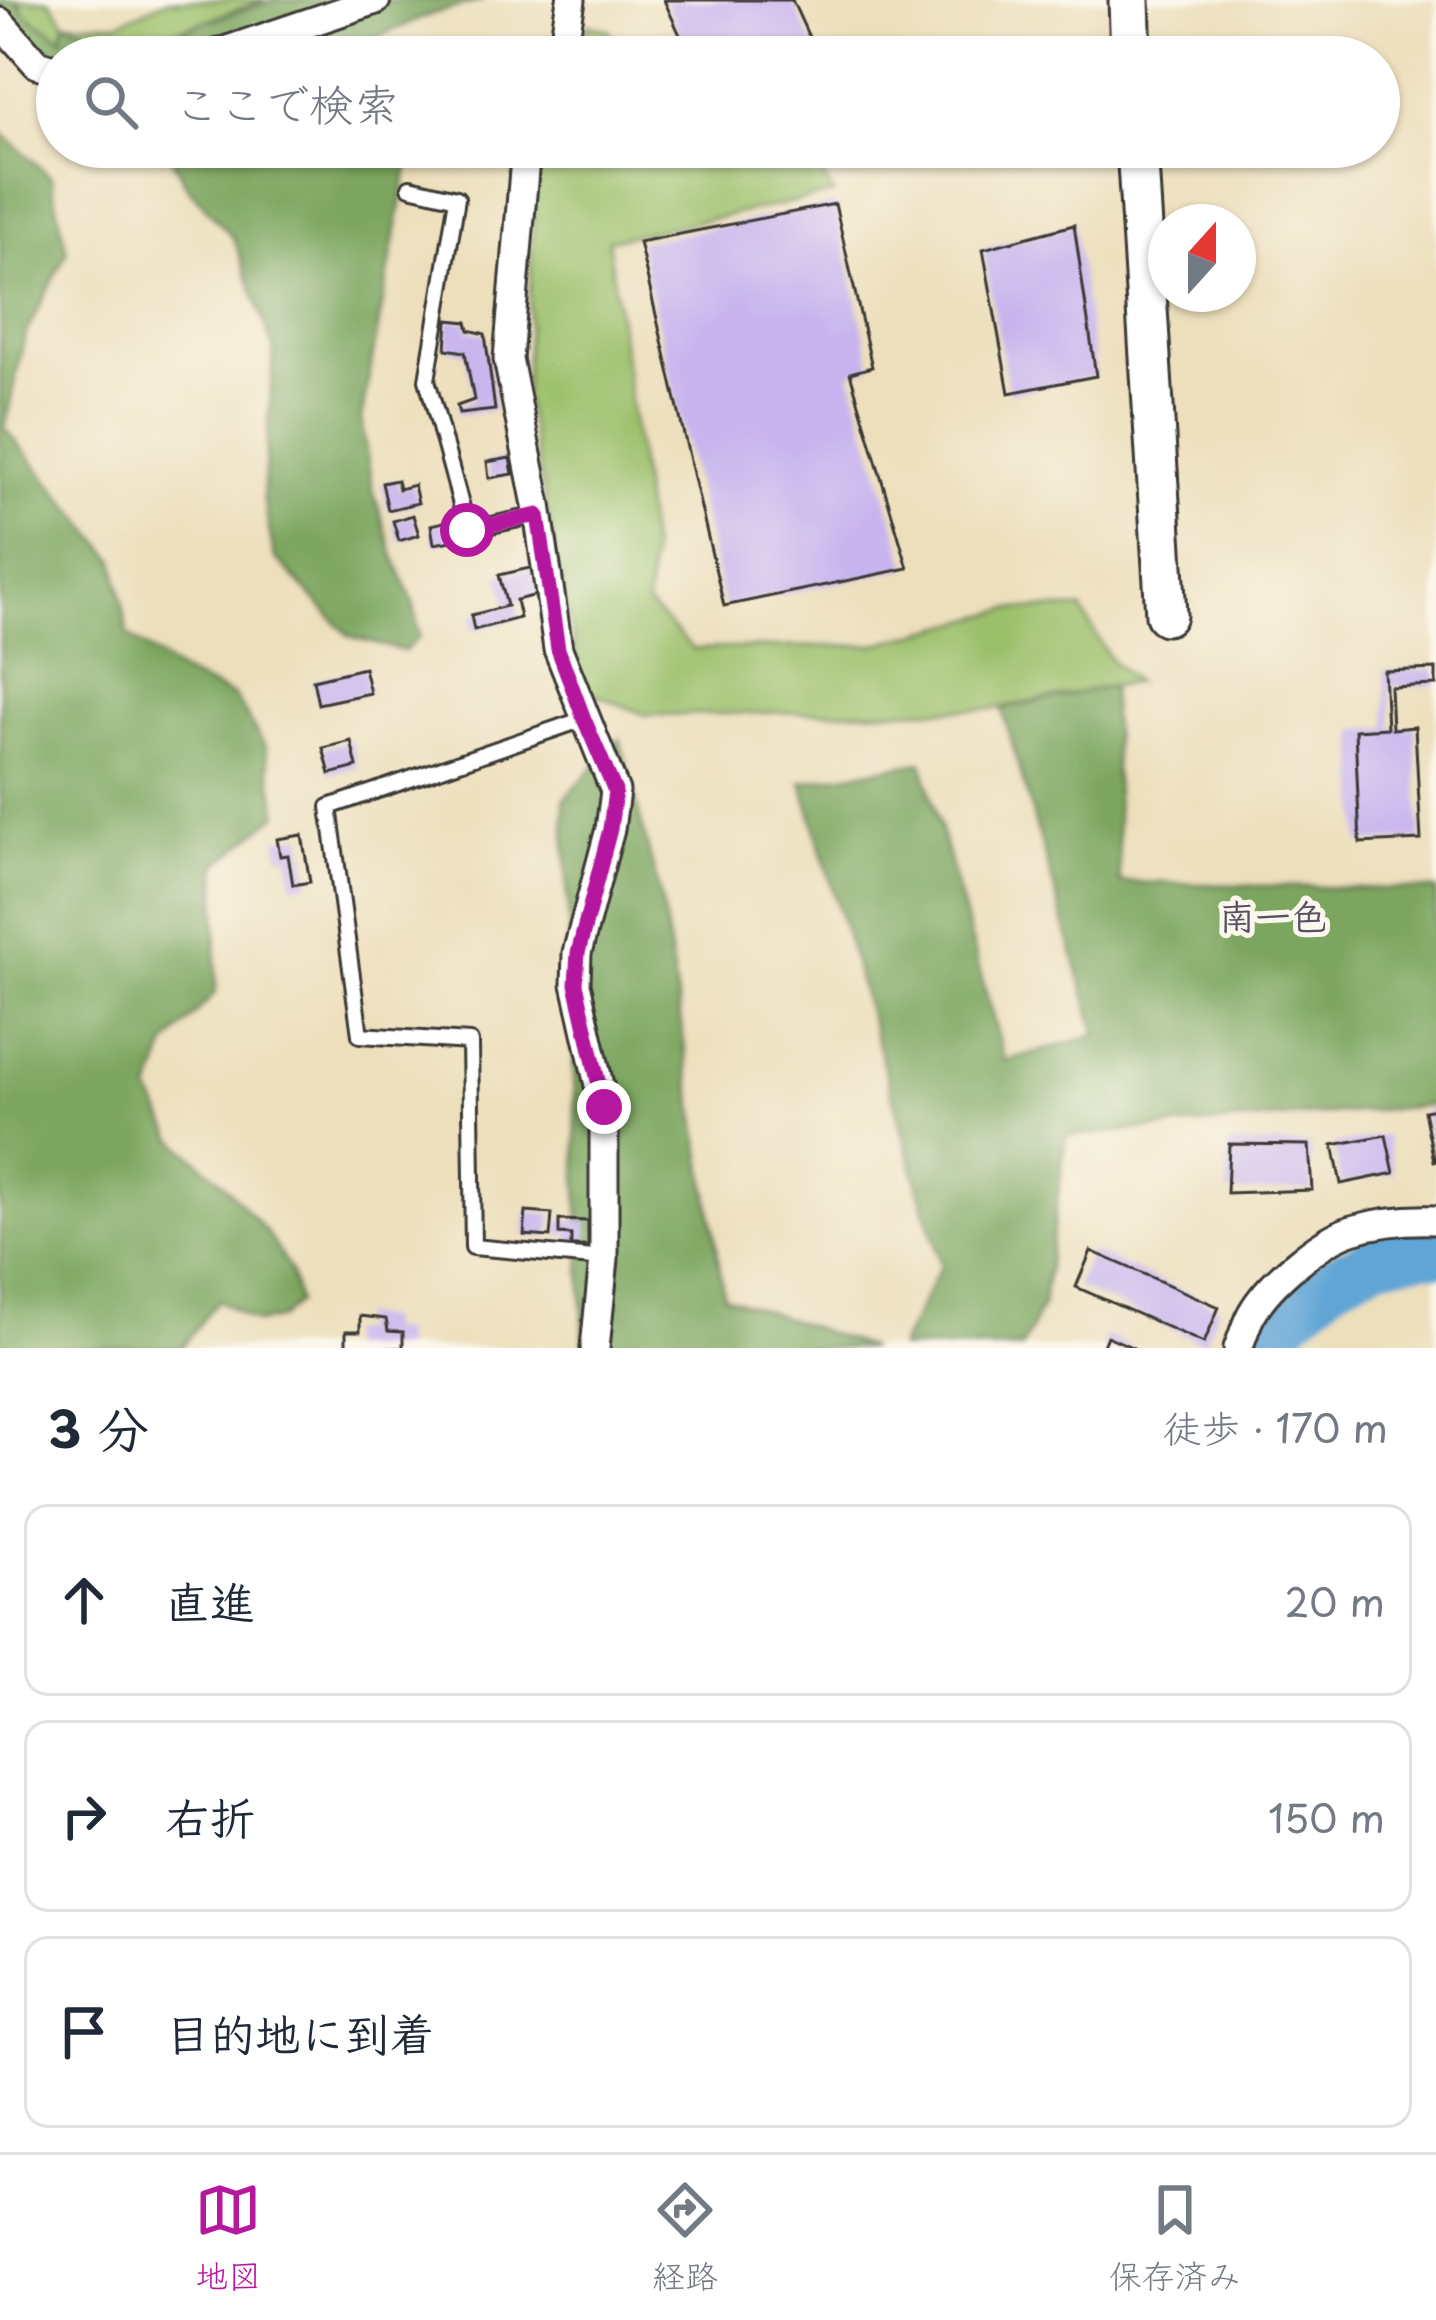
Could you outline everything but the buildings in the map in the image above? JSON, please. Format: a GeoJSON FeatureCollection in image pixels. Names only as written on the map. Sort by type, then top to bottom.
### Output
{"type":"FeatureCollection","features":[{"type":"Feature","properties":{"kind":"street"},"geometry":{"type":"LineString","coordinates":[[269,36],[376,0]]}},
{"type":"Feature","properties":{"kind":"street"},"geometry":{"type":"LineString","coordinates":[[565,36],[571,0]]}},
{"type":"Feature","properties":{"kind":"street"},"geometry":{"type":"LineString","coordinates":[[1129,0],[1130,36]]}},
{"type":"Feature","properties":{"kind":"street"},"geometry":{"type":"LineString","coordinates":[[0,22],[36,63]]}},
{"type":"Feature","properties":{"kind":"street"},"geometry":{"type":"LineString","coordinates":[[524,168],[508,359],[558,649],[615,791],[578,953],[576,984],[604,1107],[604,1259],[596,1348]]}},
{"type":"Feature","properties":{"kind":"street"},"geometry":{"type":"LineString","coordinates":[[1137,168],[1166,615]]}},
{"type":"Feature","properties":{"kind":"street"},"geometry":{"type":"LineString","coordinates":[[1238,1348],[1253,1311],[1287,1271],[1319,1248],[1349,1230],[1410,1219],[1436,1220]]}},
{"type":"Feature","properties":{"kind":"lane"},"geometry":{"type":"LineString","coordinates":[[410,187],[457,198],[427,380],[467,530],[538,515]]}},
{"type":"Feature","properties":{"kind":"lane"},"geometry":{"type":"LineString","coordinates":[[584,719],[329,807],[360,1035],[470,1042],[472,1247],[604,1259]]}},
{"type":"Feature","properties":{"kind":"green space"},"geometry":{"type":"Polygon","coordinates":[[[0,0],[15,0],[26,15],[59,36],[36,36],[36,54],[0,22],[0,0]]]}},
{"type":"Feature","properties":{"kind":"green space"},"geometry":{"type":"Polygon","coordinates":[[[18,0],[50,0],[65,22],[117,23],[168,0],[265,0],[161,36],[60,36],[26,15],[18,0]]]}},
{"type":"Feature","properties":{"kind":"green space"},"geometry":{"type":"Polygon","coordinates":[[[275,0],[484,0],[432,14],[379,36],[163,36],[275,0]]]}},
{"type":"Feature","properties":{"kind":"green space"},"geometry":{"type":"Polygon","coordinates":[[[65,22],[101,36],[62,36],[65,22]]]}},
{"type":"Feature","properties":{"kind":"green space"},"geometry":{"type":"Polygon","coordinates":[[[589,24],[609,30],[612,36],[585,36],[589,24]]]}},
{"type":"Feature","properties":{"kind":"green space"},"geometry":{"type":"Polygon","coordinates":[[[0,131],[51,177],[67,252],[25,335],[5,428],[115,560],[128,635],[183,674],[234,696],[265,746],[278,814],[217,865],[216,992],[167,1045],[150,1092],[174,1139],[222,1182],[267,1233],[290,1270],[298,1302],[281,1318],[257,1323],[218,1300],[181,1348],[0,1348],[0,131]]]}},
{"type":"Feature","properties":{"kind":"green space"},"geometry":{"type":"Polygon","coordinates":[[[177,168],[408,168],[361,419],[372,487],[414,605],[419,637],[404,651],[349,636],[274,556],[263,497],[274,350],[234,239],[188,188],[177,168]]]}},
{"type":"Feature","properties":{"kind":"green space"},"geometry":{"type":"Polygon","coordinates":[[[541,168],[819,168],[833,194],[608,240],[651,552],[647,604],[693,649],[873,645],[1010,609],[1081,609],[1110,659],[1136,682],[994,709],[646,715],[583,689],[524,395],[536,183],[541,168]]]}},
{"type":"Feature","properties":{"kind":"green space"},"geometry":{"type":"Polygon","coordinates":[[[1111,686],[1120,882],[1436,890],[1436,1105],[1066,1136],[1043,1303],[1022,1348],[899,1348],[941,1265],[802,782],[922,762],[1005,1061],[1097,1035],[1002,709],[1111,686]]]}},
{"type":"Feature","properties":{"kind":"green space"},"geometry":{"type":"Polygon","coordinates":[[[620,739],[662,903],[724,1296],[870,1348],[584,1348],[564,799],[620,739]]]}},
{"type":"Feature","properties":{"kind":"waterway"},"geometry":{"type":"LineString","coordinates":[[1272,1348],[1285,1321],[1335,1278],[1379,1258],[1436,1252]]}},
{"type":"Feature","properties":{"kind":"district","name":"南一色"},"geometry":{"type":"Point","coordinates":[1273,915]}},
{"type":"Feature","properties":{"kind":"route"},"geometry":{"type":"LineString","coordinates":[[467,530],[538,515],[558,649],[615,791],[578,953],[576,984],[604,1107]]}}]}
